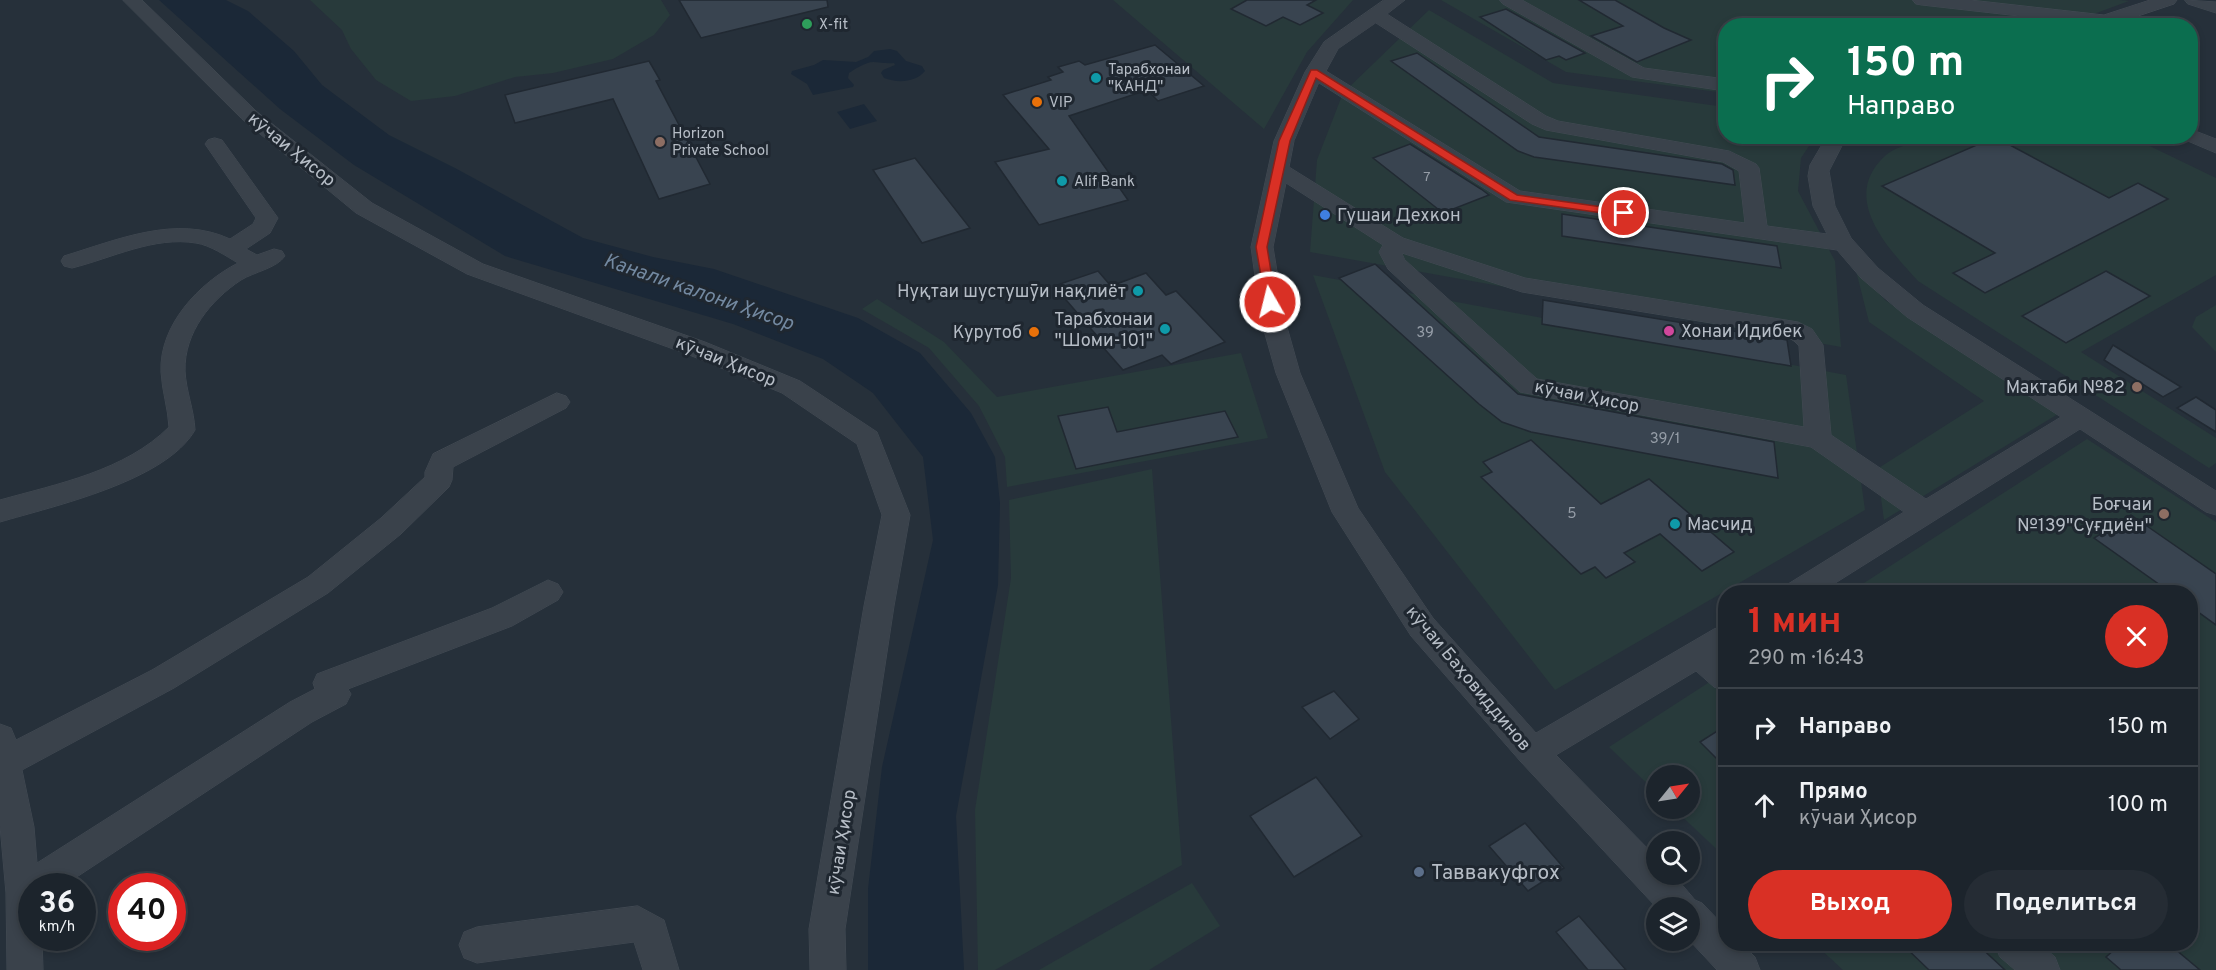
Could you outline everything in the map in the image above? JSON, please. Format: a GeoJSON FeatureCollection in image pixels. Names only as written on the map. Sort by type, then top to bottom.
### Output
{"type":"FeatureCollection","features":[{"type":"Feature","properties":{"kind":"street","name":"кӯчаи Ҳисор"},"geometry":{"type":"LineString","coordinates":[[132,0],[249,115],[364,208],[475,269],[696,348],[792,387],[868,439],[896,515],[879,606],[827,929],[828,970]]}},
{"type":"Feature","properties":{"kind":"street"},"geometry":{"type":"LineString","coordinates":[[1509,0],[1639,73],[1718,84]]}},
{"type":"Feature","properties":{"kind":"street"},"geometry":{"type":"LineString","coordinates":[[1922,0],[2057,18]]}},
{"type":"Feature","properties":{"kind":"street"},"geometry":{"type":"LineString","coordinates":[[2111,18],[2168,0]]}},
{"type":"Feature","properties":{"kind":"street"},"geometry":{"type":"LineString","coordinates":[[2194,0],[2216,8]]}},
{"type":"Feature","properties":{"kind":"street"},"geometry":{"type":"LineString","coordinates":[[1386,7],[1539,120],[1552,126],[1729,157],[1740,161],[1749,168],[1757,232]]}},
{"type":"Feature","properties":{"kind":"street","name":"кӯчаи Баҳовиддинов"},"geometry":{"type":"LineString","coordinates":[[1386,7],[1331,46],[1314,72],[1284,141],[1262,247],[1273,320],[1288,373],[1346,512],[1422,627],[1532,752],[1670,897]]}},
{"type":"Feature","properties":{"kind":"street"},"geometry":{"type":"LineString","coordinates":[[1314,72],[1514,197],[1845,244]]}},
{"type":"Feature","properties":{"kind":"street"},"geometry":{"type":"LineString","coordinates":[[2198,139],[2216,147]]}},
{"type":"Feature","properties":{"kind":"street"},"geometry":{"type":"LineString","coordinates":[[215,144],[267,218],[262,228],[230,250]]}},
{"type":"Feature","properties":{"kind":"street"},"geometry":{"type":"LineString","coordinates":[[1833,144],[1818,171],[1821,198],[1845,244],[1856,259],[1891,293],[1915,311],[2216,505]]}},
{"type":"Feature","properties":{"kind":"street"},"geometry":{"type":"LineString","coordinates":[[1278,169],[1395,243],[1522,285],[1790,328],[1803,335],[1811,345],[1818,439]]}},
{"type":"Feature","properties":{"kind":"street"},"geometry":{"type":"LineString","coordinates":[[0,511],[97,481],[160,450],[173,440],[182,430],[173,369],[177,335],[221,284],[265,260],[230,250],[211,239],[178,234],[72,261]]}},
{"type":"Feature","properties":{"kind":"street","name":"кӯчаи Ҳисор"},"geometry":{"type":"LineString","coordinates":[[1395,243],[1390,252],[1396,264],[1530,386],[1818,439],[1926,513]]}},
{"type":"Feature","properties":{"kind":"street"},"geometry":{"type":"LineString","coordinates":[[26,873],[3,750],[163,679],[318,585],[391,526],[439,480],[438,472],[442,461],[557,402]]}},
{"type":"Feature","properties":{"kind":"street"},"geometry":{"type":"LineString","coordinates":[[1809,585],[2080,417]]}},
{"type":"Feature","properties":{"kind":"street"},"geometry":{"type":"LineString","coordinates":[[54,873],[301,712],[335,694],[328,683],[502,617],[548,592]]}},
{"type":"Feature","properties":{"kind":"street"},"geometry":{"type":"LineString","coordinates":[[1532,752],[1718,642]]}},
{"type":"Feature","properties":{"kind":"street"},"geometry":{"type":"LineString","coordinates":[[1699,654],[1718,672]]}},
{"type":"Feature","properties":{"kind":"street"},"geometry":{"type":"LineString","coordinates":[[477,945],[638,924],[651,933],[661,970]]}},
{"type":"Feature","properties":{"kind":"street"},"geometry":{"type":"LineString","coordinates":[[1700,926],[1718,945]]}},
{"type":"Feature","properties":{"kind":"street"},"geometry":{"type":"LineString","coordinates":[[25,970],[26,951]]}},
{"type":"Feature","properties":{"kind":"street"},"geometry":{"type":"LineString","coordinates":[[1724,951],[1742,970]]}},
{"type":"Feature","properties":{"kind":"street"},"geometry":{"type":"LineString","coordinates":[[2021,951],[2042,970]]}},
{"type":"Feature","properties":{"kind":"shaded area"},"geometry":{"type":"Polygon","coordinates":[[[310,0],[661,0],[670,15],[654,35],[613,59],[553,73],[515,77],[455,96],[411,101],[376,80],[351,49],[342,30],[310,0]]]}},
{"type":"Feature","properties":{"kind":"shaded area"},"geometry":{"type":"Polygon","coordinates":[[[1113,0],[1353,0],[1307,52],[1264,129],[1113,0]]]}},
{"type":"Feature","properties":{"kind":"shaded area"},"geometry":{"type":"Polygon","coordinates":[[[1441,0],[2129,1],[2083,18],[1718,18],[1718,92],[1566,72],[1441,0]]]}},
{"type":"Feature","properties":{"kind":"shaded area"},"geometry":{"type":"Polygon","coordinates":[[[1429,10],[1553,83],[1718,106],[1718,144],[1810,144],[1801,158],[1798,191],[1835,261],[1841,347],[1310,252],[1317,160],[1343,93],[1429,10]]]}},
{"type":"Feature","properties":{"kind":"shaded area","name":"Мактаби №82"},"geometry":{"type":"Polygon","coordinates":[[[1909,144],[2146,144],[2216,178],[2216,275],[2081,352],[2216,438],[2216,463],[2209,468],[1918,281],[1882,237],[1867,204],[1867,188],[1873,171],[1886,155],[1909,144]]]}},
{"type":"Feature","properties":{"kind":"shaded area"},"geometry":{"type":"Polygon","coordinates":[[[1855,267],[1885,300],[2058,414],[1884,520],[1877,469],[1984,401],[1869,322],[1855,267]]]}},
{"type":"Feature","properties":{"kind":"shaded area"},"geometry":{"type":"Polygon","coordinates":[[[1313,275],[1846,375],[1865,510],[1736,585],[1718,585],[1718,595],[1555,690],[1385,472],[1313,275]]]}},
{"type":"Feature","properties":{"kind":"shaded area"},"geometry":{"type":"Polygon","coordinates":[[[877,299],[944,342],[997,397],[1241,353],[1268,438],[1007,487],[1005,457],[979,406],[929,348],[862,309],[877,299]]]}},
{"type":"Feature","properties":{"kind":"shaded area"},"geometry":{"type":"Polygon","coordinates":[[[2216,305],[2216,352],[2192,327],[2196,317],[2216,305]]]}},
{"type":"Feature","properties":{"kind":"shaded area"},"geometry":{"type":"Polygon","coordinates":[[[2087,439],[2216,522],[2216,970],[1843,970],[1823,951],[2198,951],[2198,585],[1861,585],[2087,439]]]}},
{"type":"Feature","properties":{"kind":"shaded area"},"geometry":{"type":"Polygon","coordinates":[[[1152,469],[1182,865],[995,970],[978,970],[975,810],[1011,578],[1009,500],[1152,469]]]}},
{"type":"Feature","properties":{"kind":"shaded area"},"geometry":{"type":"Polygon","coordinates":[[[1718,677],[1718,850],[1685,819],[1700,819],[1700,765],[1646,765],[1646,782],[1609,747],[1718,677]]]}},
{"type":"Feature","properties":{"kind":"shaded area"},"geometry":{"type":"Polygon","coordinates":[[[1192,883],[1220,926],[1149,970],[1039,970],[1192,883]]]}},
{"type":"Feature","properties":{"kind":"water","name":"Канали калони Ҳисор"},"geometry":{"type":"Polygon","coordinates":[[[159,0],[226,0],[248,11],[294,51],[322,85],[389,135],[455,168],[583,238],[653,257],[714,269],[858,318],[920,353],[971,413],[995,457],[1000,503],[998,585],[956,816],[964,970],[868,970],[868,889],[882,767],[933,540],[923,457],[873,393],[823,359],[733,324],[505,256],[354,165],[280,109],[159,0]]]}},
{"type":"Feature","properties":{"kind":"water"},"geometry":{"type":"Polygon","coordinates":[[[890,49],[897,51],[906,61],[922,66],[925,71],[911,80],[894,81],[884,78],[881,73],[895,65],[894,63],[870,62],[849,73],[848,78],[854,85],[853,87],[813,95],[807,84],[791,74],[792,71],[823,60],[856,62],[868,57],[874,51],[890,49]]]}},
{"type":"Feature","properties":{"kind":"water"},"geometry":{"type":"Polygon","coordinates":[[[864,104],[877,121],[850,129],[837,112],[864,104]]]}},
{"type":"Feature","properties":{"kind":"building"},"geometry":{"type":"Polygon","coordinates":[[[679,0],[827,0],[828,7],[701,38],[679,0]]]}},
{"type":"Feature","properties":{"kind":"building"},"geometry":{"type":"Polygon","coordinates":[[[1247,0],[1316,0],[1307,5],[1323,13],[1300,25],[1283,17],[1266,26],[1231,9],[1247,0]]]}},
{"type":"Feature","properties":{"kind":"building"},"geometry":{"type":"Polygon","coordinates":[[[1579,0],[1615,0],[1664,28],[1691,40],[1637,62],[1591,36],[1623,26],[1579,0]]]}},
{"type":"Feature","properties":{"kind":"building"},"geometry":{"type":"Polygon","coordinates":[[[1506,9],[1585,53],[1566,60],[1559,56],[1546,60],[1480,17],[1506,9]]]}},
{"type":"Feature","properties":{"kind":"building"},"geometry":{"type":"Polygon","coordinates":[[[1155,45],[1204,86],[1158,101],[1147,90],[1069,116],[1128,200],[1039,225],[995,162],[1049,149],[1003,95],[1051,80],[1048,77],[1063,72],[1058,67],[1079,61],[1085,65],[1155,45]]]}},
{"type":"Feature","properties":{"kind":"building"},"geometry":{"type":"Polygon","coordinates":[[[1417,53],[1539,137],[1722,164],[1733,170],[1735,185],[1534,157],[1518,151],[1391,61],[1417,53]]]}},
{"type":"Feature","properties":{"kind":"building"},"geometry":{"type":"Polygon","coordinates":[[[649,61],[660,80],[656,81],[710,184],[659,199],[613,99],[515,123],[505,95],[649,61]]]}},
{"type":"Feature","properties":{"kind":"building"},"geometry":{"type":"Polygon","coordinates":[[[1410,144],[1489,195],[1443,213],[1373,158],[1410,144]]]}},
{"type":"Feature","properties":{"kind":"building","name":"Мактаби №82"},"geometry":{"type":"Polygon","coordinates":[[[1979,144],[2008,144],[2109,198],[2138,183],[2168,199],[1985,293],[1953,273],[1995,253],[1882,186],[1979,144]]]}},
{"type":"Feature","properties":{"kind":"building"},"geometry":{"type":"Polygon","coordinates":[[[915,158],[970,228],[922,243],[873,170],[915,158]]]}},
{"type":"Feature","properties":{"kind":"building"},"geometry":{"type":"Polygon","coordinates":[[[1562,214],[1777,246],[1781,268],[1562,236],[1562,214]]]}},
{"type":"Feature","properties":{"kind":"building"},"geometry":{"type":"Polygon","coordinates":[[[1375,264],[1518,394],[1774,442],[1778,478],[1531,432],[1502,422],[1339,278],[1375,264]]]}},
{"type":"Feature","properties":{"kind":"building"},"geometry":{"type":"Polygon","coordinates":[[[1098,271],[1111,286],[1146,273],[1166,295],[1176,291],[1225,342],[1171,364],[1162,355],[1123,370],[1054,286],[1098,271]]]}},
{"type":"Feature","properties":{"kind":"building"},"geometry":{"type":"Polygon","coordinates":[[[2106,271],[2150,296],[2066,343],[2022,316],[2106,271]]]}},
{"type":"Feature","properties":{"kind":"building"},"geometry":{"type":"Polygon","coordinates":[[[1543,300],[1787,340],[1791,366],[1542,324],[1543,300]]]}},
{"type":"Feature","properties":{"kind":"building"},"geometry":{"type":"Polygon","coordinates":[[[2113,345],[2181,387],[2163,397],[2104,360],[2113,345]]]}},
{"type":"Feature","properties":{"kind":"building"},"geometry":{"type":"Polygon","coordinates":[[[2196,397],[2216,410],[2216,432],[2177,408],[2196,397]]]}},
{"type":"Feature","properties":{"kind":"building"},"geometry":{"type":"Polygon","coordinates":[[[1108,407],[1117,432],[1225,411],[1238,437],[1076,469],[1058,416],[1108,407]]]}},
{"type":"Feature","properties":{"kind":"building"},"geometry":{"type":"Polygon","coordinates":[[[1531,440],[1601,504],[1649,479],[1734,552],[1702,571],[1660,534],[1624,553],[1635,562],[1606,578],[1595,567],[1581,574],[1481,477],[1492,472],[1483,462],[1531,440]]]}},
{"type":"Feature","properties":{"kind":"building","name":"Боғчаи №139\"Суғдиён\""},"geometry":{"type":"Polygon","coordinates":[[[2131,515],[2216,574],[2216,625],[2198,612],[2198,585],[2160,585],[2094,538],[2131,515]]]}},
{"type":"Feature","properties":{"kind":"building"},"geometry":{"type":"Polygon","coordinates":[[[1334,691],[1359,719],[1330,739],[1302,707],[1334,691]]]}},
{"type":"Feature","properties":{"kind":"building"},"geometry":{"type":"Polygon","coordinates":[[[1718,730],[1718,760],[1700,742],[1718,730]]]}},
{"type":"Feature","properties":{"kind":"building"},"geometry":{"type":"Polygon","coordinates":[[[1316,777],[1362,836],[1294,877],[1250,816],[1316,777]]]}},
{"type":"Feature","properties":{"kind":"building"},"geometry":{"type":"Polygon","coordinates":[[[1525,823],[1564,868],[1528,891],[1489,846],[1525,823]]]}},
{"type":"Feature","properties":{"kind":"building"},"geometry":{"type":"Polygon","coordinates":[[[1579,916],[1626,970],[1588,970],[1556,932],[1579,916]]]}},
{"type":"Feature","properties":{"kind":"building"},"geometry":{"type":"Polygon","coordinates":[[[1909,951],[1985,951],[2005,970],[1929,970],[1909,951]]]}},
{"type":"Feature","properties":{"kind":"building"},"geometry":{"type":"Polygon","coordinates":[[[2113,951],[2177,951],[2200,970],[2121,970],[2106,957],[2113,951]]]}},
{"type":"Feature","properties":{"kind":"place","name":"X-fit"},"geometry":{"type":"Point","coordinates":[807,24]}},
{"type":"Feature","properties":{"kind":"place","name":"Тарабхонаи \"КАНД\""},"geometry":{"type":"Point","coordinates":[1096,78]}},
{"type":"Feature","properties":{"kind":"place","name":"VIP"},"geometry":{"type":"Point","coordinates":[1037,102]}},
{"type":"Feature","properties":{"kind":"place","name":"Horizon Private School"},"geometry":{"type":"Point","coordinates":[660,142]}},
{"type":"Feature","properties":{"kind":"place","name":"Alif Bank"},"geometry":{"type":"Point","coordinates":[1062,181]}},
{"type":"Feature","properties":{"kind":"place","name":"Гушаи Дехкон"},"geometry":{"type":"Point","coordinates":[1325,215]}},
{"type":"Feature","properties":{"kind":"place","name":"Нуқтаи шустушӯи нақлиёт"},"geometry":{"type":"Point","coordinates":[1138,291]}},
{"type":"Feature","properties":{"kind":"place","name":"Тарабхонаи \"Шоми-101\""},"geometry":{"type":"Point","coordinates":[1165,329]}},
{"type":"Feature","properties":{"kind":"place","name":"Хонаи Идибек"},"geometry":{"type":"Point","coordinates":[1669,331]}},
{"type":"Feature","properties":{"kind":"place","name":"Курутоб"},"geometry":{"type":"Point","coordinates":[1034,332]}},
{"type":"Feature","properties":{"kind":"place","name":"Мактаби №82"},"geometry":{"type":"Point","coordinates":[2137,387]}},
{"type":"Feature","properties":{"kind":"place","name":"Боғчаи №139\"Суғдиён\""},"geometry":{"type":"Point","coordinates":[2164,514]}},
{"type":"Feature","properties":{"kind":"place","name":"Масчид"},"geometry":{"type":"Point","coordinates":[1675,524]}},
{"type":"Feature","properties":{"kind":"place","name":"Таввакуфгох"},"geometry":{"type":"Point","coordinates":[1419,872]}},
{"type":"Feature","properties":{"kind":"route"},"geometry":{"type":"LineString","coordinates":[[1270,302],[1262,247],[1284,141],[1314,72],[1514,197],[1624,213]]}}]}
